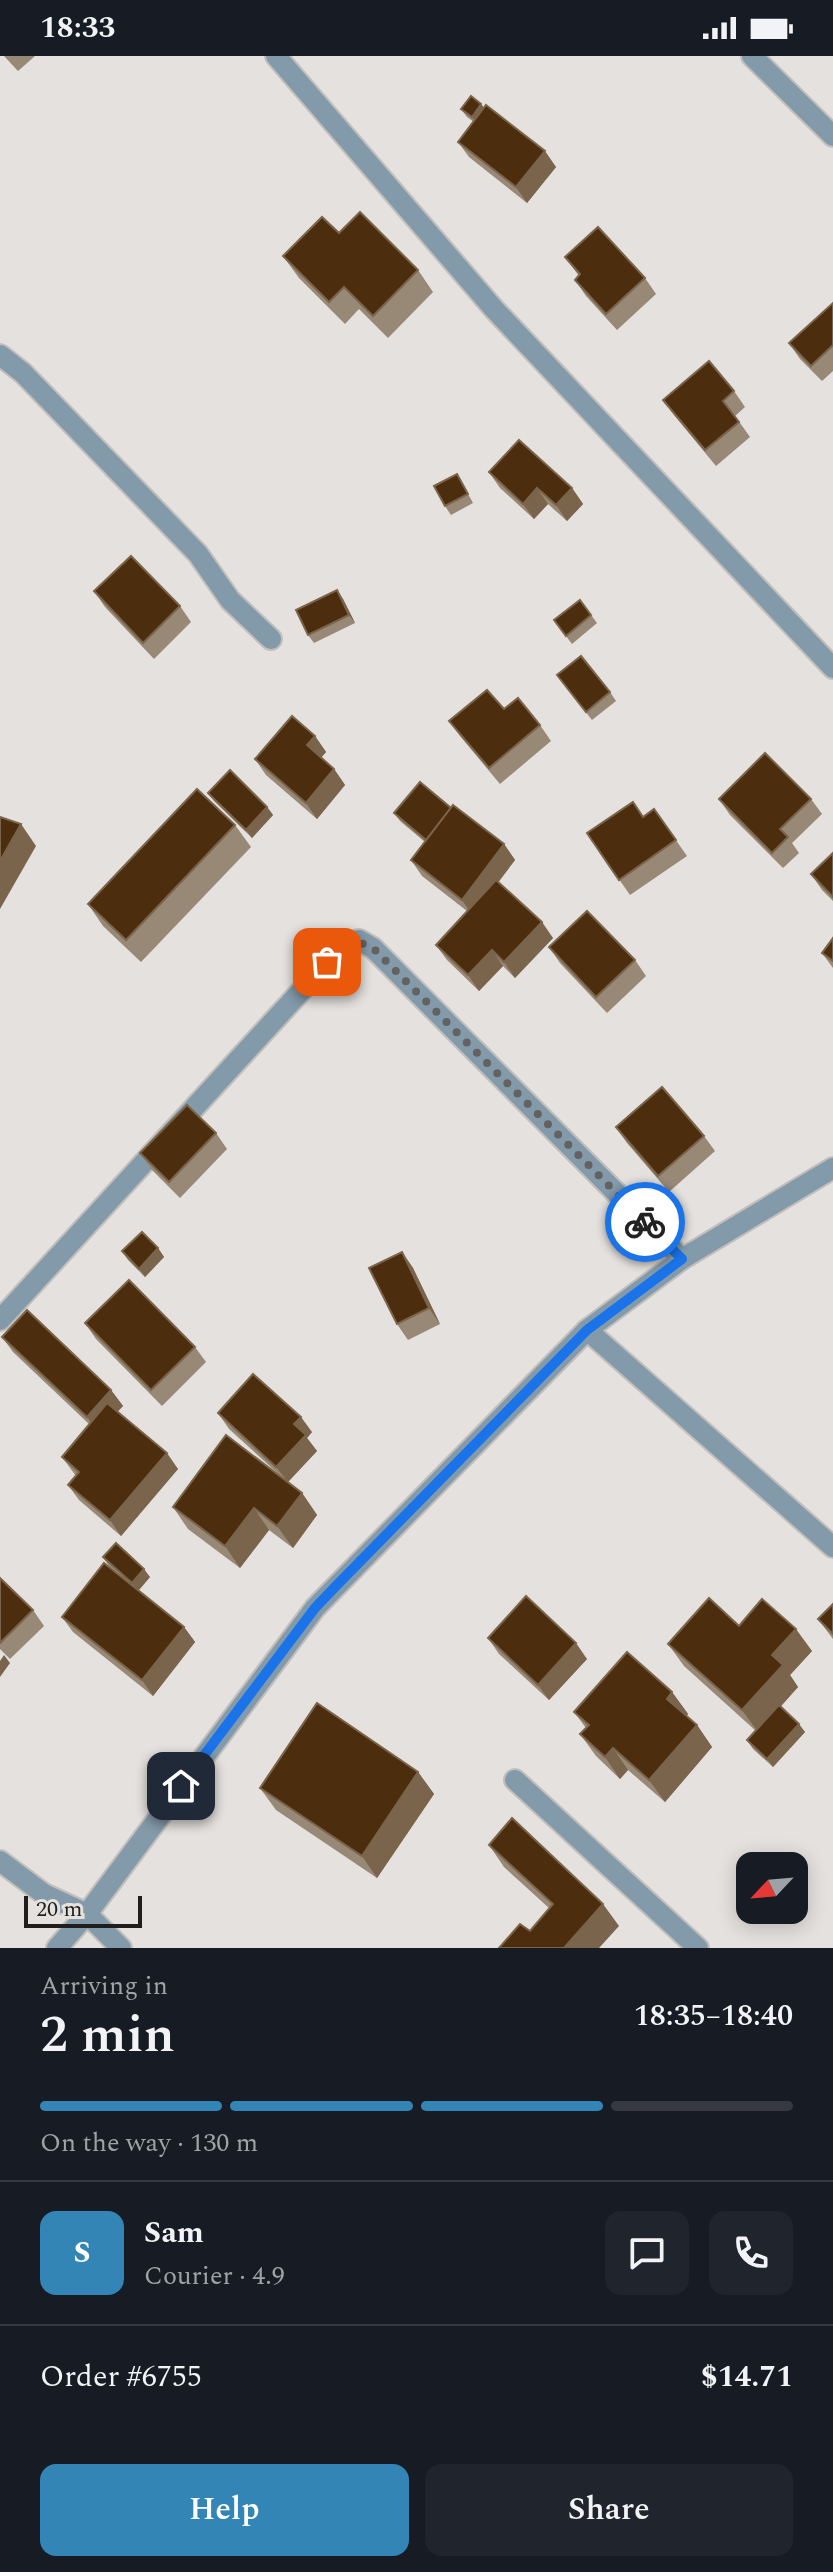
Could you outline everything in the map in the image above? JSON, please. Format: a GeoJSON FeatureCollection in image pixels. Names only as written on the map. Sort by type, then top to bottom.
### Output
{"type":"FeatureCollection","features":[{"type":"Feature","properties":{"kind":"street"},"geometry":{"type":"LineString","coordinates":[[276,56],[494,309],[833,668]]}},
{"type":"Feature","properties":{"kind":"street"},"geometry":{"type":"LineString","coordinates":[[752,56],[833,136]]}},
{"type":"Feature","properties":{"kind":"street"},"geometry":{"type":"LineString","coordinates":[[0,355],[23,373],[198,554],[230,600],[271,639]]}},
{"type":"Feature","properties":{"kind":"street"},"geometry":{"type":"LineString","coordinates":[[0,1320],[345,943],[359,940],[373,948],[682,1259]]}},
{"type":"Feature","properties":{"kind":"street"},"geometry":{"type":"LineString","coordinates":[[57,1948],[87,1914],[315,1608],[587,1330],[682,1259],[833,1168]]}},
{"type":"Feature","properties":{"kind":"street"},"geometry":{"type":"LineString","coordinates":[[587,1330],[833,1547]]}},
{"type":"Feature","properties":{"kind":"street"},"geometry":{"type":"LineString","coordinates":[[515,1780],[698,1948]]}},
{"type":"Feature","properties":{"kind":"street"},"geometry":{"type":"LineString","coordinates":[[0,1861],[44,1894],[87,1914],[121,1948]]}},
{"type":"Feature","properties":{"kind":"building"},"geometry":{"type":"Polygon","coordinates":[[[471,96],[481,104],[472,117],[461,109],[471,96]]]}},
{"type":"Feature","properties":{"kind":"building"},"geometry":{"type":"Polygon","coordinates":[[[486,105],[545,151],[516,187],[458,142],[486,105]]]}},
{"type":"Feature","properties":{"kind":"building"},"geometry":{"type":"Polygon","coordinates":[[[360,212],[418,270],[373,316],[344,287],[329,302],[283,256],[322,217],[339,233],[360,212]]]}},
{"type":"Feature","properties":{"kind":"building"},"geometry":{"type":"Polygon","coordinates":[[[598,227],[645,278],[606,314],[575,280],[580,274],[565,257],[598,227]]]}},
{"type":"Feature","properties":{"kind":"building"},"geometry":{"type":"Polygon","coordinates":[[[833,303],[833,345],[811,366],[789,343],[833,303]]]}},
{"type":"Feature","properties":{"kind":"building"},"geometry":{"type":"Polygon","coordinates":[[[709,361],[734,391],[723,401],[739,422],[705,450],[663,400],[709,361]]]}},
{"type":"Feature","properties":{"kind":"building"},"geometry":{"type":"Polygon","coordinates":[[[519,440],[572,488],[556,505],[537,488],[523,504],[489,472],[519,440]]]}},
{"type":"Feature","properties":{"kind":"building"},"geometry":{"type":"Polygon","coordinates":[[[457,474],[468,494],[445,506],[434,486],[457,474]]]}},
{"type":"Feature","properties":{"kind":"building"},"geometry":{"type":"Polygon","coordinates":[[[131,556],[180,606],[143,643],[94,591],[131,556]]]}},
{"type":"Feature","properties":{"kind":"building"},"geometry":{"type":"Polygon","coordinates":[[[337,590],[349,615],[308,635],[296,610],[337,590]]]}},
{"type":"Feature","properties":{"kind":"building"},"geometry":{"type":"Polygon","coordinates":[[[580,600],[591,615],[566,636],[554,620],[580,600]]]}},
{"type":"Feature","properties":{"kind":"building"},"geometry":{"type":"Polygon","coordinates":[[[581,656],[610,692],[586,712],[557,675],[581,656]]]}},
{"type":"Feature","properties":{"kind":"building"},"geometry":{"type":"Polygon","coordinates":[[[487,690],[504,709],[518,698],[540,725],[489,768],[449,721],[487,690]]]}},
{"type":"Feature","properties":{"kind":"building"},"geometry":{"type":"Polygon","coordinates":[[[292,716],[315,736],[307,745],[334,769],[306,803],[255,759],[292,716]]]}},
{"type":"Feature","properties":{"kind":"building"},"geometry":{"type":"Polygon","coordinates":[[[765,753],[811,799],[780,829],[788,837],[772,853],[719,799],[765,753]]]}},
{"type":"Feature","properties":{"kind":"building"},"geometry":{"type":"Polygon","coordinates":[[[230,770],[267,807],[246,830],[208,793],[230,770]]]}},
{"type":"Feature","properties":{"kind":"building"},"geometry":{"type":"Polygon","coordinates":[[[420,782],[451,808],[426,840],[394,813],[420,782]]]}},
{"type":"Feature","properties":{"kind":"building"},"geometry":{"type":"Polygon","coordinates":[[[197,789],[235,825],[126,940],[88,904],[197,789]]]}},
{"type":"Feature","properties":{"kind":"building"},"geometry":{"type":"Polygon","coordinates":[[[633,802],[643,817],[654,809],[676,840],[619,880],[587,833],[633,802]]]}},
{"type":"Feature","properties":{"kind":"building"},"geometry":{"type":"Polygon","coordinates":[[[453,805],[504,844],[462,900],[411,860],[453,805]]]}},
{"type":"Feature","properties":{"kind":"building"},"geometry":{"type":"Polygon","coordinates":[[[0,817],[21,824],[0,861],[0,817]]]}},
{"type":"Feature","properties":{"kind":"building"},"geometry":{"type":"Polygon","coordinates":[[[833,853],[833,897],[811,874],[833,853]]]}},
{"type":"Feature","properties":{"kind":"building"},"geometry":{"type":"Polygon","coordinates":[[[496,880],[542,922],[504,962],[492,950],[468,975],[436,945],[496,880]]]}},
{"type":"Feature","properties":{"kind":"building"},"geometry":{"type":"Polygon","coordinates":[[[587,911],[635,960],[596,997],[549,947],[587,911]]]}},
{"type":"Feature","properties":{"kind":"building"},"geometry":{"type":"Polygon","coordinates":[[[833,938],[833,961],[822,953],[833,938]]]}},
{"type":"Feature","properties":{"kind":"building"},"geometry":{"type":"Polygon","coordinates":[[[662,1087],[704,1136],[658,1176],[616,1127],[662,1087]]]}},
{"type":"Feature","properties":{"kind":"building"},"geometry":{"type":"Polygon","coordinates":[[[187,1105],[216,1133],[169,1182],[140,1153],[187,1105]]]}},
{"type":"Feature","properties":{"kind":"building"},"geometry":{"type":"Polygon","coordinates":[[[142,1232],[158,1248],[139,1269],[122,1251],[142,1232]]]}},
{"type":"Feature","properties":{"kind":"building"},"geometry":{"type":"Polygon","coordinates":[[[402,1252],[429,1308],[397,1324],[369,1268],[402,1252]]]}},
{"type":"Feature","properties":{"kind":"building"},"geometry":{"type":"Polygon","coordinates":[[[129,1280],[195,1347],[151,1390],[85,1323],[129,1280]]]}},
{"type":"Feature","properties":{"kind":"building"},"geometry":{"type":"Polygon","coordinates":[[[27,1310],[111,1390],[87,1417],[2,1337],[27,1310]]]}},
{"type":"Feature","properties":{"kind":"building"},"geometry":{"type":"Polygon","coordinates":[[[253,1374],[301,1417],[294,1424],[306,1435],[276,1467],[218,1413],[253,1374]]]}},
{"type":"Feature","properties":{"kind":"building"},"geometry":{"type":"Polygon","coordinates":[[[107,1403],[167,1453],[110,1520],[68,1485],[79,1472],[62,1457],[107,1403]]]}},
{"type":"Feature","properties":{"kind":"building"},"geometry":{"type":"Polygon","coordinates":[[[226,1435],[302,1493],[277,1526],[254,1508],[225,1546],[173,1507],[226,1435]]]}},
{"type":"Feature","properties":{"kind":"building"},"geometry":{"type":"Polygon","coordinates":[[[116,1543],[144,1569],[132,1583],[103,1557],[116,1543]]]}},
{"type":"Feature","properties":{"kind":"building"},"geometry":{"type":"Polygon","coordinates":[[[104,1563],[184,1627],[142,1680],[62,1617],[104,1563]]]}},
{"type":"Feature","properties":{"kind":"building"},"geometry":{"type":"Polygon","coordinates":[[[0,1578],[33,1610],[0,1643],[0,1578]]]}},
{"type":"Feature","properties":{"kind":"building"},"geometry":{"type":"Polygon","coordinates":[[[526,1596],[576,1643],[538,1685],[488,1638],[526,1596]]]}},
{"type":"Feature","properties":{"kind":"building"},"geometry":{"type":"Polygon","coordinates":[[[709,1598],[739,1626],[762,1599],[796,1629],[772,1655],[783,1665],[742,1710],[668,1644],[709,1598]]]}},
{"type":"Feature","properties":{"kind":"building"},"geometry":{"type":"Polygon","coordinates":[[[833,1604],[833,1634],[818,1619],[833,1604]]]}},
{"type":"Feature","properties":{"kind":"building"},"geometry":{"type":"Polygon","coordinates":[[[627,1652],[672,1692],[667,1699],[697,1725],[649,1780],[613,1748],[605,1757],[580,1734],[589,1725],[574,1712],[627,1652]]]}},
{"type":"Feature","properties":{"kind":"building"},"geometry":{"type":"Polygon","coordinates":[[[317,1703],[418,1772],[362,1856],[260,1788],[317,1703]]]}},
{"type":"Feature","properties":{"kind":"building"},"geometry":{"type":"Polygon","coordinates":[[[779,1705],[799,1724],[767,1759],[747,1740],[779,1705]]]}},
{"type":"Feature","properties":{"kind":"building"},"geometry":{"type":"Polygon","coordinates":[[[512,1818],[603,1904],[564,1948],[499,1948],[520,1924],[530,1931],[553,1904],[489,1845],[512,1818]]]}},
{"type":"Feature","properties":{"kind":"way so far"},"geometry":{"type":"LineString","coordinates":[[327,962],[345,943],[359,940],[373,948],[645,1222]]}},
{"type":"Feature","properties":{"kind":"route"},"geometry":{"type":"LineString","coordinates":[[181,1786],[315,1608],[587,1330],[682,1259],[645,1222]]}}]}
